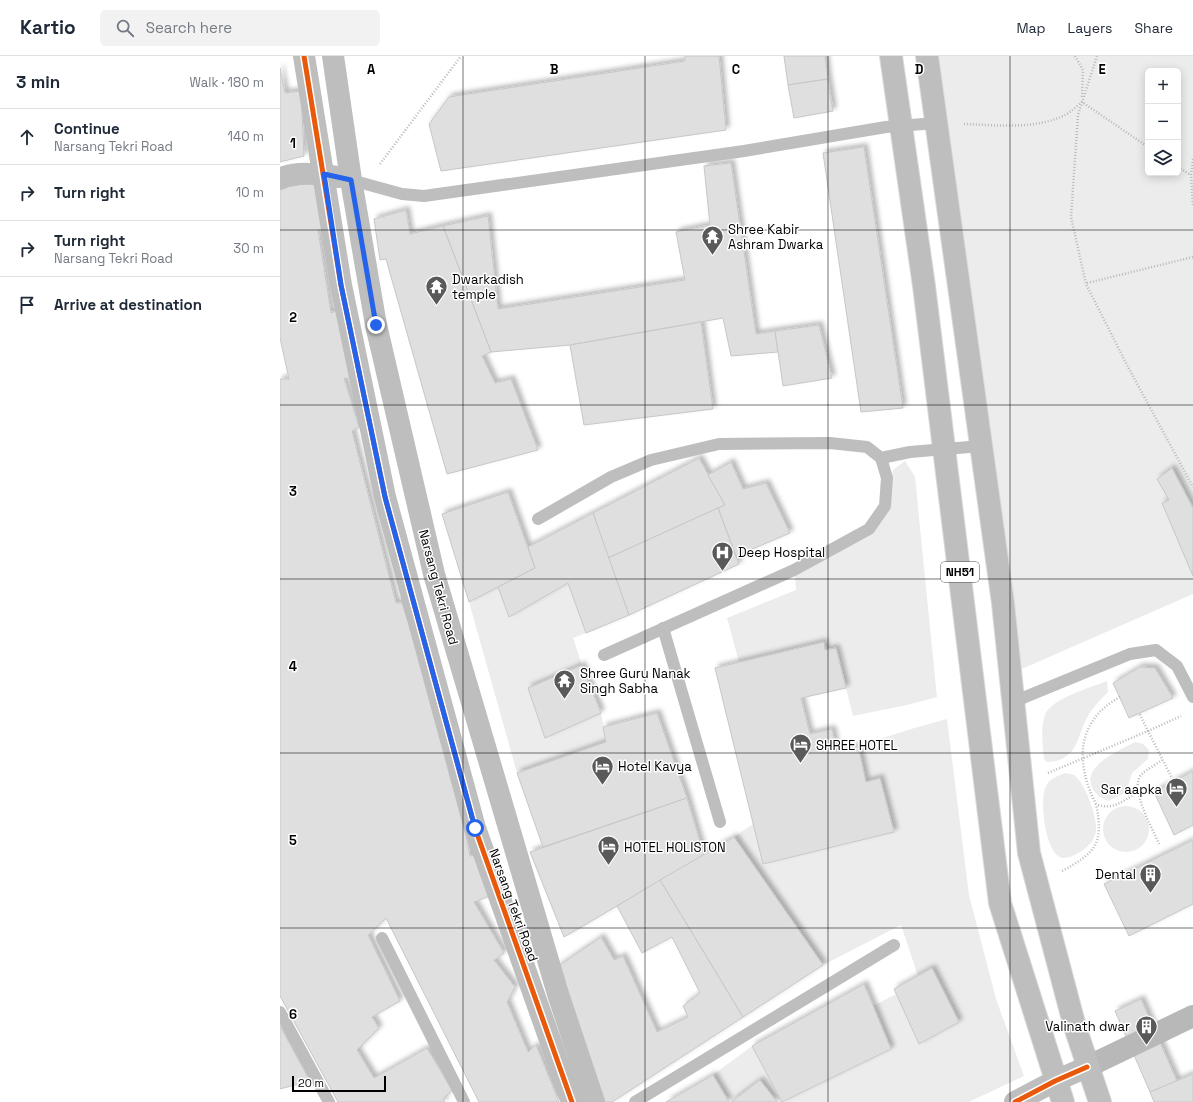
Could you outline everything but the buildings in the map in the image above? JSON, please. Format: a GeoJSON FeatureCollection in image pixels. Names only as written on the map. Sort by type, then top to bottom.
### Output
{"type":"FeatureCollection","features":[{"type":"Feature","properties":{"kind":"main road","name":"Narsang Tekri Road"},"geometry":{"type":"LineString","coordinates":[[304,56],[341,285],[385,497],[475,828],[572,1102]]}},
{"type":"Feature","properties":{"kind":"main road","name":"Narsang Tekri Road"},"geometry":{"type":"LineString","coordinates":[[334,56],[351,180],[376,325],[434,574],[558,994],[594,1102]]}},
{"type":"Feature","properties":{"kind":"main road","name":"NH51"},"geometry":{"type":"LineString","coordinates":[[892,56],[944,448],[1000,903],[1062,1102]]}},
{"type":"Feature","properties":{"kind":"main road","name":"NH51"},"geometry":{"type":"LineString","coordinates":[[927,56],[1002,603],[1029,853],[1075,1027],[1087,1067],[1100,1102]]}},
{"type":"Feature","properties":{"kind":"main road"},"geometry":{"type":"LineString","coordinates":[[280,179],[286,176],[324,174],[351,180]]}},
{"type":"Feature","properties":{"kind":"main road"},"geometry":{"type":"LineString","coordinates":[[1015,1102],[1055,1081],[1193,1016]]}},
{"type":"Feature","properties":{"kind":"lane"},"geometry":{"type":"LineString","coordinates":[[351,180],[402,194],[424,196],[744,151],[901,125],[936,123]]}},
{"type":"Feature","properties":{"kind":"lane"},"geometry":{"type":"LineString","coordinates":[[538,519],[611,477],[651,460],[720,444],[830,443],[867,447],[881,458],[886,478],[885,506],[869,529],[794,570],[604,655]]}},
{"type":"Feature","properties":{"kind":"lane"},"geometry":{"type":"LineString","coordinates":[[881,458],[910,452],[980,446]]}},
{"type":"Feature","properties":{"kind":"lane"},"geometry":{"type":"LineString","coordinates":[[663,628],[720,822]]}},
{"type":"Feature","properties":{"kind":"lane"},"geometry":{"type":"LineString","coordinates":[[1013,702],[1130,654],[1156,650],[1177,666],[1193,697]]}},
{"type":"Feature","properties":{"kind":"lane"},"geometry":{"type":"LineString","coordinates":[[382,938],[464,1102]]}},
{"type":"Feature","properties":{"kind":"lane"},"geometry":{"type":"LineString","coordinates":[[635,1102],[894,945]]}},
{"type":"Feature","properties":{"kind":"lane"},"geometry":{"type":"LineString","coordinates":[[280,1012],[328,1102]]}},
{"type":"Feature","properties":{"kind":"path"},"geometry":{"type":"LineString","coordinates":[[351,180],[376,169],[389,155],[461,56]]}},
{"type":"Feature","properties":{"kind":"path"},"geometry":{"type":"LineString","coordinates":[[936,123],[1013,125],[1041,124],[1066,115],[1082,102],[1083,70],[1075,56]]}},
{"type":"Feature","properties":{"kind":"path"},"geometry":{"type":"LineString","coordinates":[[1097,56],[1078,115],[1071,217],[1086,284],[1127,365],[1193,487]]}},
{"type":"Feature","properties":{"kind":"path"},"geometry":{"type":"LineString","coordinates":[[1082,102],[1145,145]]}},
{"type":"Feature","properties":{"kind":"path"},"geometry":{"type":"LineString","coordinates":[[1193,159],[1191,175],[1193,206]]}},
{"type":"Feature","properties":{"kind":"path"},"geometry":{"type":"LineString","coordinates":[[1181,169],[1191,175]]}},
{"type":"Feature","properties":{"kind":"path"},"geometry":{"type":"LineString","coordinates":[[1086,284],[1193,257]]}},
{"type":"Feature","properties":{"kind":"path"},"geometry":{"type":"LineString","coordinates":[[1037,881],[1058,874],[1074,865],[1092,851],[1098,841],[1099,820],[1096,804],[1088,788],[1081,759],[1084,739],[1098,713],[1108,703],[1120,697]]}},
{"type":"Feature","properties":{"kind":"path"},"geometry":{"type":"LineString","coordinates":[[1139,713],[1174,782]]}},
{"type":"Feature","properties":{"kind":"path"},"geometry":{"type":"LineString","coordinates":[[1022,784],[1186,714]]}},
{"type":"Feature","properties":{"kind":"path"},"geometry":{"type":"LineString","coordinates":[[1159,844],[1137,792],[1137,782],[1141,775],[1162,760]]}},
{"type":"Feature","properties":{"kind":"path"},"geometry":{"type":"LineString","coordinates":[[1096,804],[1104,808],[1118,804],[1137,792]]}},
{"type":"Feature","properties":{"kind":"shaded area"},"geometry":{"type":"Polygon","coordinates":[[[927,56],[1193,56],[1193,594],[1010,674],[927,56]]]}},
{"type":"Feature","properties":{"kind":"shaded area"},"geometry":{"type":"Polygon","coordinates":[[[905,461],[915,477],[937,697],[853,716],[836,648],[825,650],[823,642],[739,662],[727,618],[796,590],[795,576],[869,529],[885,506],[893,470],[905,461]]]}},
{"type":"Feature","properties":{"kind":"shaded area"},"geometry":{"type":"Polygon","coordinates":[[[568,583],[586,633],[573,638],[582,665],[528,688],[601,713],[606,742],[517,773],[469,602],[498,587],[509,616],[568,583]]]}},
{"type":"Feature","properties":{"kind":"shaded area"},"geometry":{"type":"Polygon","coordinates":[[[1107,681],[1108,692],[1097,703],[1086,719],[1072,751],[1066,757],[1047,762],[1044,759],[1042,731],[1043,720],[1048,709],[1072,694],[1107,681]]]}},
{"type":"Feature","properties":{"kind":"shaded area"},"geometry":{"type":"Polygon","coordinates":[[[947,719],[969,895],[996,999],[1024,1076],[969,1102],[783,1102],[891,1049],[873,1006],[896,994],[919,1044],[959,1022],[932,968],[918,976],[901,925],[823,965],[734,837],[753,824],[764,864],[894,832],[880,779],[866,782],[858,746],[947,719]]]}},
{"type":"Feature","properties":{"kind":"shaded area"},"geometry":{"type":"Polygon","coordinates":[[[1135,742],[1143,744],[1149,750],[1148,759],[1132,773],[1128,786],[1123,794],[1108,801],[1103,799],[1092,787],[1090,779],[1092,772],[1112,754],[1135,742]]]}},
{"type":"Feature","properties":{"kind":"shaded area"},"geometry":{"type":"Polygon","coordinates":[[[1066,773],[1074,775],[1082,785],[1093,810],[1096,831],[1092,841],[1085,848],[1074,855],[1063,858],[1057,855],[1048,838],[1045,826],[1043,802],[1044,792],[1049,781],[1066,773]]]}},
{"type":"Feature","properties":{"kind":"shaded area"},"geometry":{"type":"Polygon","coordinates":[[[1126,806],[1139,810],[1145,816],[1149,829],[1145,842],[1139,848],[1126,852],[1113,848],[1107,842],[1103,829],[1107,816],[1113,810],[1126,806]]]}},
{"type":"Feature","properties":{"kind":"shaded area"},"geometry":{"type":"Polygon","coordinates":[[[752,1046],[783,1102],[777,1102],[760,1080],[729,1102],[713,1075],[752,1046]]]}},
{"type":"Feature","properties":{"kind":"cycle path"},"geometry":{"type":"LineString","coordinates":[[304,56],[341,285],[385,497],[475,828],[572,1102]]}},
{"type":"Feature","properties":{"kind":"cycle path"},"geometry":{"type":"LineString","coordinates":[[1015,1102],[1055,1081],[1087,1067]]}},
{"type":"Feature","properties":{"kind":"place","name":"Shree Kabir Ashram Dwarka"},"geometry":{"type":"Point","coordinates":[713,256]}},
{"type":"Feature","properties":{"kind":"place","name":"Dwarkadish temple"},"geometry":{"type":"Point","coordinates":[436,306]}},
{"type":"Feature","properties":{"kind":"place","name":"Deep Hospital"},"geometry":{"type":"Point","coordinates":[722,572]}},
{"type":"Feature","properties":{"kind":"place","name":"Shree Guru Nanak Singh Sabha"},"geometry":{"type":"Point","coordinates":[564,700]}},
{"type":"Feature","properties":{"kind":"place","name":"SHREE HOTEL"},"geometry":{"type":"Point","coordinates":[801,764]}},
{"type":"Feature","properties":{"kind":"place","name":"Hotel Kavya"},"geometry":{"type":"Point","coordinates":[602,786]}},
{"type":"Feature","properties":{"kind":"place","name":"Sar aapka"},"geometry":{"type":"Point","coordinates":[1177,808]}},
{"type":"Feature","properties":{"kind":"place","name":"HOTEL HOLISTON"},"geometry":{"type":"Point","coordinates":[609,866]}},
{"type":"Feature","properties":{"kind":"place","name":"Dental"},"geometry":{"type":"Point","coordinates":[1151,894]}},
{"type":"Feature","properties":{"kind":"place","name":"Valinath dwar"},"geometry":{"type":"Point","coordinates":[1146,1046]}},
{"type":"Feature","properties":{"kind":"route"},"geometry":{"type":"LineString","coordinates":[[376,325],[351,180],[324,174],[341,285],[385,497],[475,828]]}}]}
